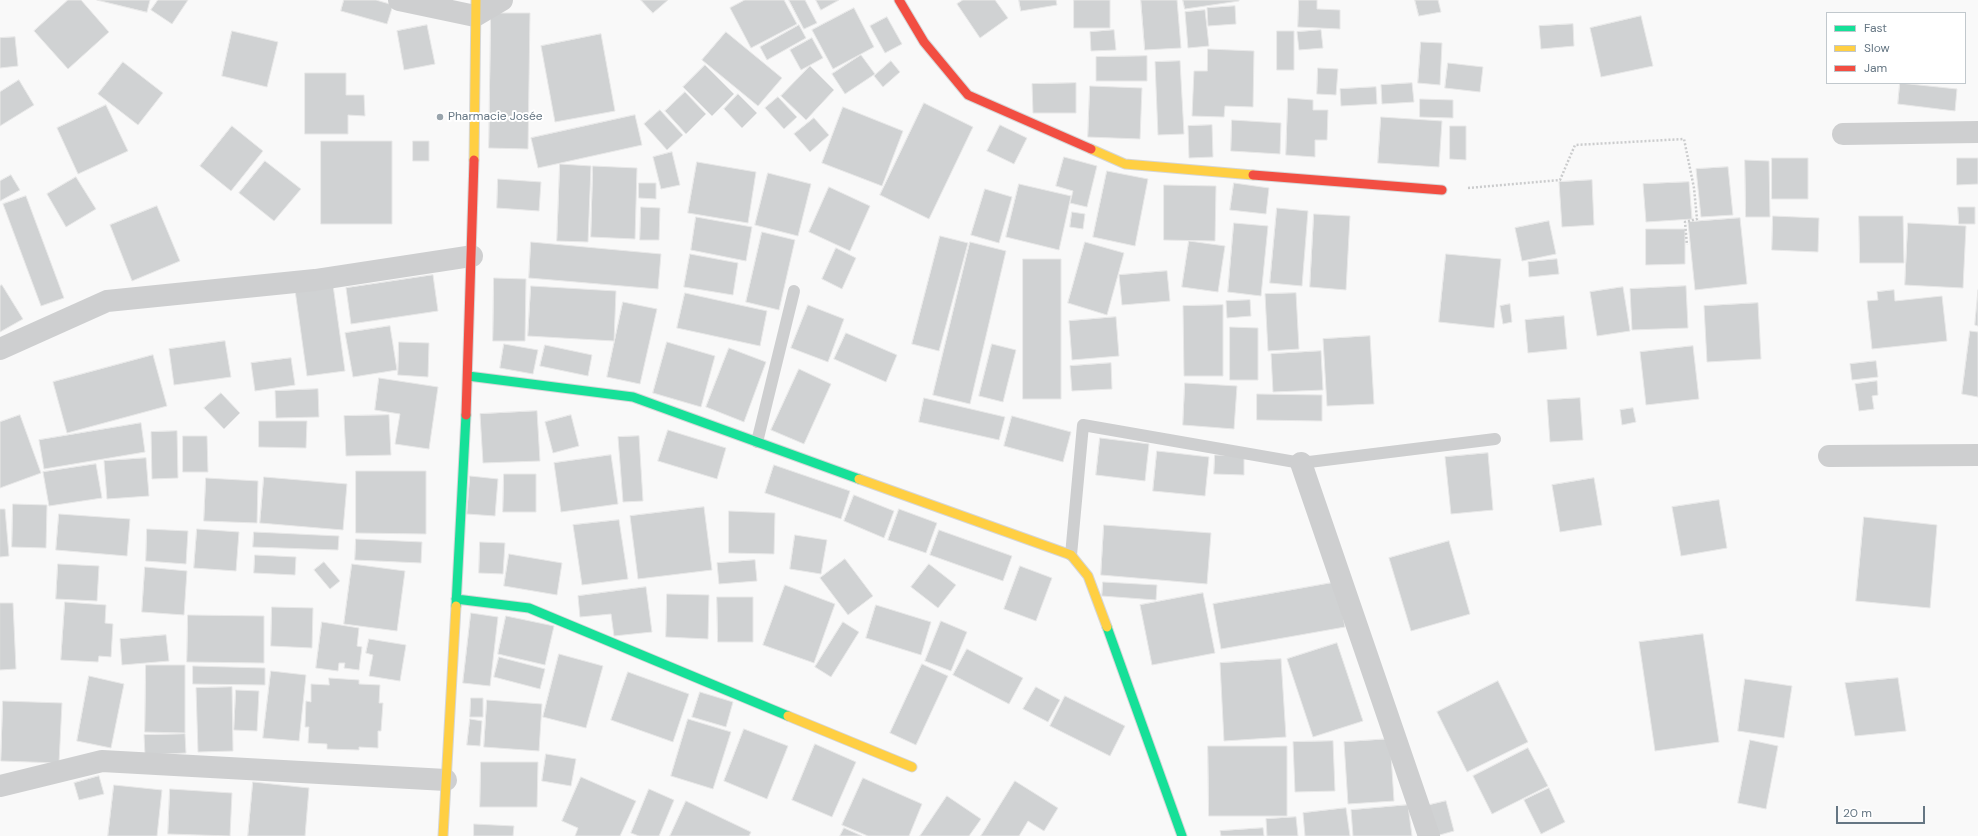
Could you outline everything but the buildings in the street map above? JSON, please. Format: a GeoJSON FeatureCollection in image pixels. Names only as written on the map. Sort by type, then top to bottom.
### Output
{"type":"FeatureCollection","features":[{"type":"Feature","properties":{"kind":"street"},"geometry":{"type":"LineString","coordinates":[[399,0],[476,8],[502,0]]}},
{"type":"Feature","properties":{"kind":"street"},"geometry":{"type":"LineString","coordinates":[[899,0],[924,42],[968,95],[1125,164],[1442,190]]}},
{"type":"Feature","properties":{"kind":"street"},"geometry":{"type":"LineString","coordinates":[[443,836],[468,376],[472,256],[476,8]]}},
{"type":"Feature","properties":{"kind":"street"},"geometry":{"type":"LineString","coordinates":[[1842,134],[1978,132]]}},
{"type":"Feature","properties":{"kind":"street"},"geometry":{"type":"LineString","coordinates":[[0,349],[107,301],[314,280],[472,256]]}},
{"type":"Feature","properties":{"kind":"street"},"geometry":{"type":"LineString","coordinates":[[468,376],[633,397],[1071,555],[1088,576],[1182,836]]}},
{"type":"Feature","properties":{"kind":"street"},"geometry":{"type":"LineString","coordinates":[[1828,456],[1978,455]]}},
{"type":"Feature","properties":{"kind":"street"},"geometry":{"type":"LineString","coordinates":[[1301,463],[1430,836]]}},
{"type":"Feature","properties":{"kind":"street"},"geometry":{"type":"LineString","coordinates":[[456,599],[529,608],[912,767]]}},
{"type":"Feature","properties":{"kind":"street"},"geometry":{"type":"LineString","coordinates":[[0,786],[102,761],[446,780]]}},
{"type":"Feature","properties":{"kind":"lane"},"geometry":{"type":"LineString","coordinates":[[757,442],[794,291]]}},
{"type":"Feature","properties":{"kind":"lane"},"geometry":{"type":"LineString","coordinates":[[1071,555],[1083,425],[1301,463],[1495,439]]}},
{"type":"Feature","properties":{"kind":"path"},"geometry":{"type":"LineString","coordinates":[[1442,190],[1560,180],[1575,145],[1684,139],[1694,188],[1697,219],[1686,222],[1687,245]]}},
{"type":"Feature","properties":{"kind":"traffic: fast"},"geometry":{"type":"LineString","coordinates":[[468,376],[633,397],[859,479]]}},
{"type":"Feature","properties":{"kind":"traffic: fast"},"geometry":{"type":"LineString","coordinates":[[456,606],[466,415]]}},
{"type":"Feature","properties":{"kind":"traffic: fast"},"geometry":{"type":"LineString","coordinates":[[456,599],[529,608],[788,716]]}},
{"type":"Feature","properties":{"kind":"traffic: fast"},"geometry":{"type":"LineString","coordinates":[[1107,627],[1182,836]]}},
{"type":"Feature","properties":{"kind":"traffic: slow"},"geometry":{"type":"LineString","coordinates":[[474,160],[476,0]]}},
{"type":"Feature","properties":{"kind":"traffic: slow"},"geometry":{"type":"LineString","coordinates":[[1091,149],[1125,164],[1253,175]]}},
{"type":"Feature","properties":{"kind":"traffic: slow"},"geometry":{"type":"LineString","coordinates":[[859,479],[1071,555],[1088,576],[1107,627]]}},
{"type":"Feature","properties":{"kind":"traffic: slow"},"geometry":{"type":"LineString","coordinates":[[443,836],[456,606]]}},
{"type":"Feature","properties":{"kind":"traffic: slow"},"geometry":{"type":"LineString","coordinates":[[788,716],[912,767]]}},
{"type":"Feature","properties":{"kind":"traffic: jam"},"geometry":{"type":"LineString","coordinates":[[899,0],[924,42],[968,95],[1091,149]]}},
{"type":"Feature","properties":{"kind":"traffic: jam"},"geometry":{"type":"LineString","coordinates":[[466,415],[474,160]]}},
{"type":"Feature","properties":{"kind":"traffic: jam"},"geometry":{"type":"LineString","coordinates":[[1253,175],[1442,190]]}},
{"type":"Feature","properties":{"kind":"place","name":"Pharmacie Josée"},"geometry":{"type":"Point","coordinates":[440,117]}}]}
